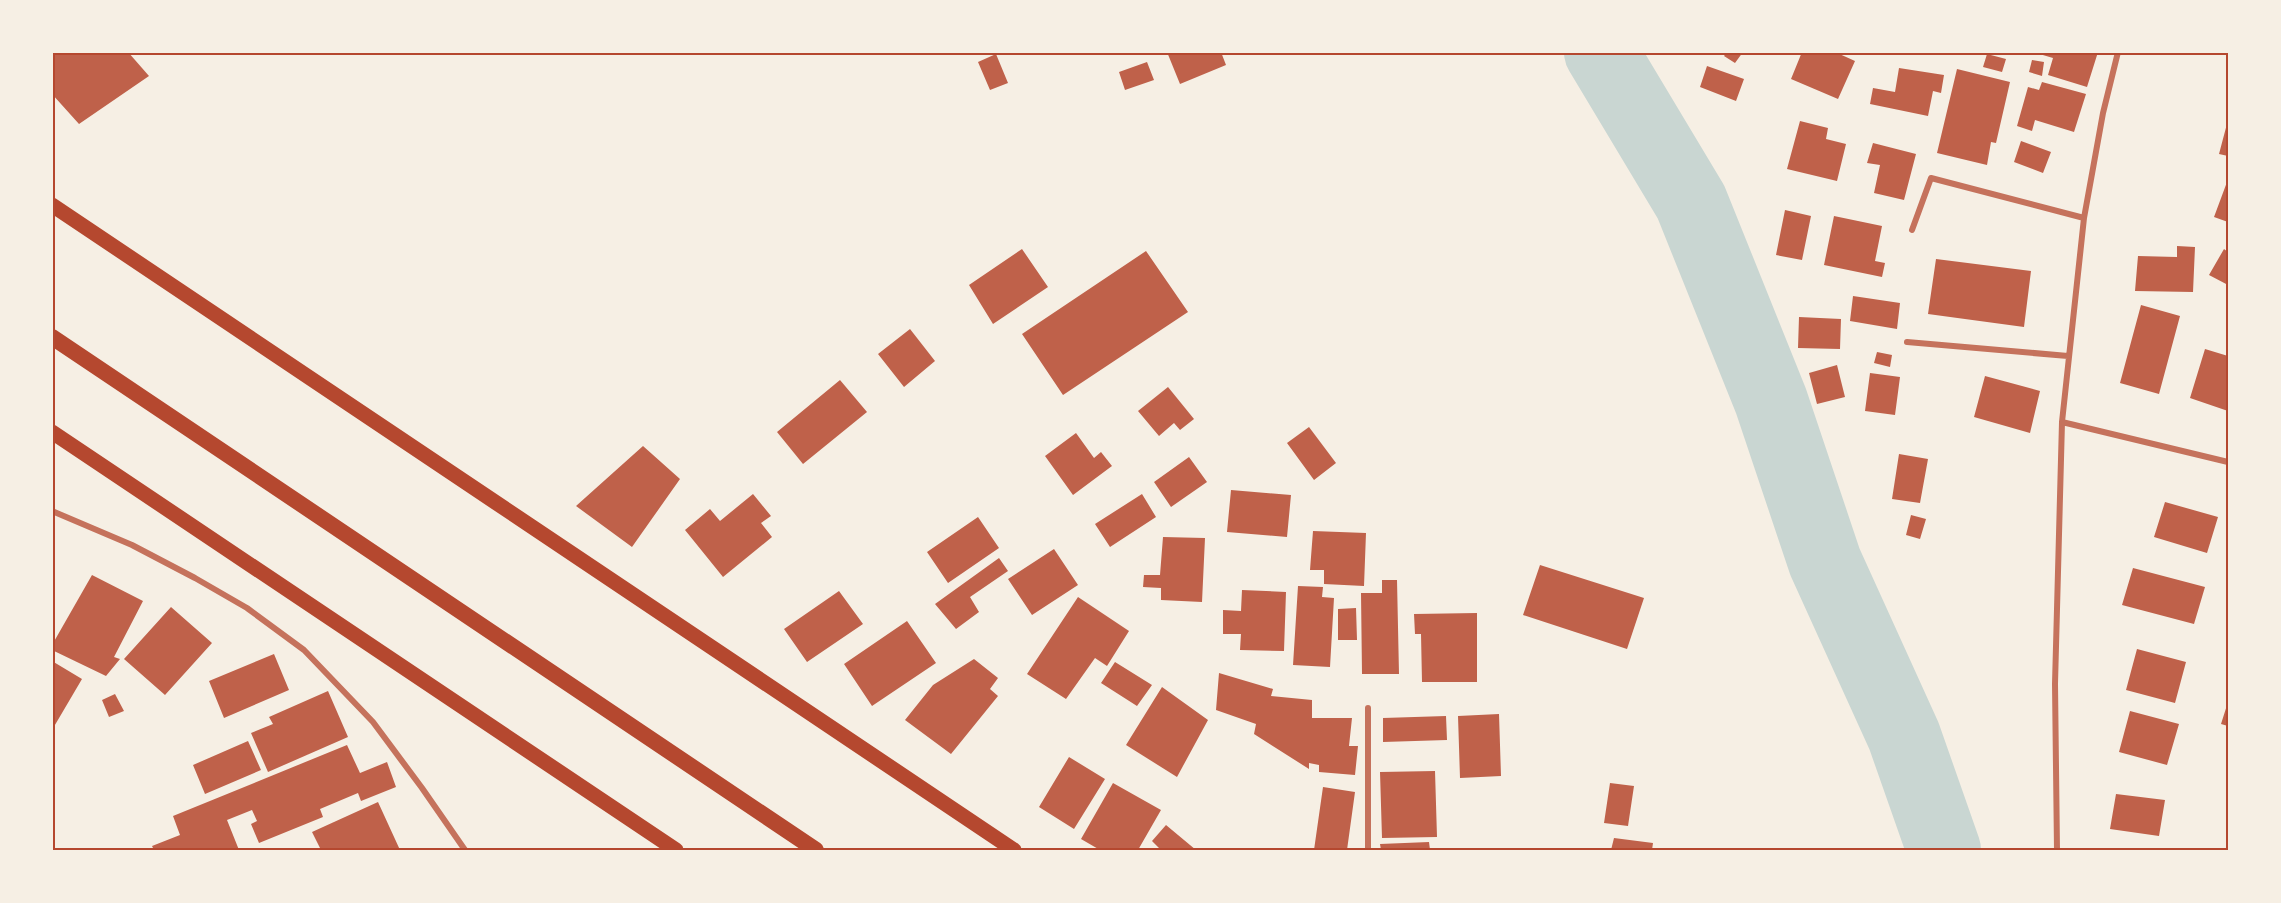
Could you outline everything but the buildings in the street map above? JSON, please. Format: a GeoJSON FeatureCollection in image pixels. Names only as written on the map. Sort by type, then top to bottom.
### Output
{"type":"FeatureCollection","features":[{"type":"Feature","properties":{"kind":"highway"},"geometry":{"type":"LineString","coordinates":[[52,337],[816,850]]}},
{"type":"Feature","properties":{"kind":"main road"},"geometry":{"type":"LineString","coordinates":[[52,205],[1014,850]]}},
{"type":"Feature","properties":{"kind":"main road"},"geometry":{"type":"LineString","coordinates":[[52,432],[676,850]]}},
{"type":"Feature","properties":{"kind":"street"},"geometry":{"type":"LineString","coordinates":[[2057,850],[2055,684],[2062,422],[2084,218],[2103,113],[2118,52]]}},
{"type":"Feature","properties":{"kind":"street"},"geometry":{"type":"LineString","coordinates":[[1912,230],[1931,178],[2084,218]]}},
{"type":"Feature","properties":{"kind":"street"},"geometry":{"type":"LineString","coordinates":[[1906,342],[2068,356]]}},
{"type":"Feature","properties":{"kind":"street"},"geometry":{"type":"LineString","coordinates":[[2062,422],[2229,462]]}},
{"type":"Feature","properties":{"kind":"street"},"geometry":{"type":"LineString","coordinates":[[52,511],[132,545],[195,578],[247,608],[304,650],[373,722],[423,788],[465,850]]}},
{"type":"Feature","properties":{"kind":"street"},"geometry":{"type":"LineString","coordinates":[[1368,708],[1368,850]]}},
{"type":"Feature","properties":{"kind":"waterway"},"geometry":{"type":"LineString","coordinates":[[1601,52],[1691,202],[1771,401],[1825,562],[1904,736],[1944,850]]}}]}
